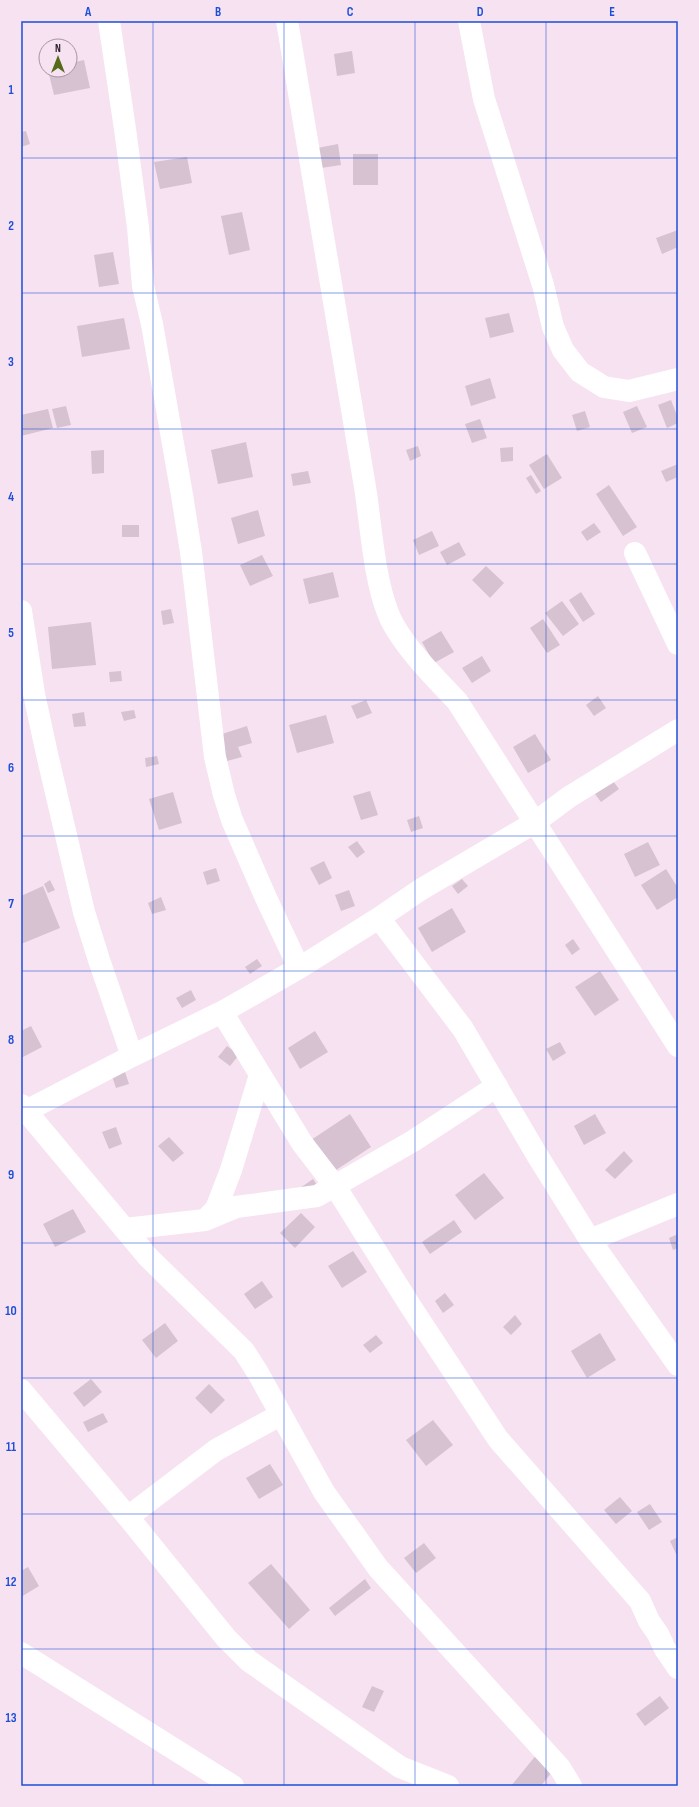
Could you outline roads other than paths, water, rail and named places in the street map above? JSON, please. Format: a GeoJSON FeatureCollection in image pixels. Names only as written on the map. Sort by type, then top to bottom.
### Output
{"type":"FeatureCollection","features":[{"type":"Feature","properties":{"kind":"street"},"geometry":{"type":"LineString","coordinates":[[109,21],[138,228],[143,286],[154,339],[191,552],[215,756],[224,795],[232,820],[266,898],[300,968]]}},
{"type":"Feature","properties":{"kind":"street"},"geometry":{"type":"LineString","coordinates":[[287,21],[383,598],[388,614],[396,630],[428,671],[457,701],[678,1046]]}},
{"type":"Feature","properties":{"kind":"street"},"geometry":{"type":"LineString","coordinates":[[469,21],[484,99],[544,285],[553,327],[563,350],[580,372],[604,387],[629,391],[678,379]]}},
{"type":"Feature","properties":{"kind":"street"},"geometry":{"type":"LineString","coordinates":[[635,553],[678,644]]}},
{"type":"Feature","properties":{"kind":"street"},"geometry":{"type":"LineString","coordinates":[[21,611],[34,694],[84,912],[98,960],[132,1056]]}},
{"type":"Feature","properties":{"kind":"street"},"geometry":{"type":"LineString","coordinates":[[571,1786],[560,1768],[378,1568],[324,1492],[258,1373],[244,1351],[148,1257],[24,1108],[222,1012],[300,968],[420,890],[534,823],[569,797],[678,730]]}},
{"type":"Feature","properties":{"kind":"street"},"geometry":{"type":"LineString","coordinates":[[379,918],[463,1029],[537,1155],[590,1240],[678,1365]]}},
{"type":"Feature","properties":{"kind":"street"},"geometry":{"type":"LineString","coordinates":[[222,1012],[302,1143],[335,1186],[410,1307],[498,1439],[640,1601],[649,1621],[678,1668]]}},
{"type":"Feature","properties":{"kind":"street"},"geometry":{"type":"LineString","coordinates":[[205,1220],[216,1209],[231,1170],[260,1075]]}},
{"type":"Feature","properties":{"kind":"street"},"geometry":{"type":"LineString","coordinates":[[125,1229],[205,1220],[236,1207],[317,1196],[413,1141],[497,1086]]}},
{"type":"Feature","properties":{"kind":"street"},"geometry":{"type":"LineString","coordinates":[[590,1240],[678,1204]]}},
{"type":"Feature","properties":{"kind":"street"},"geometry":{"type":"LineString","coordinates":[[21,1390],[128,1517],[226,1638],[249,1661],[400,1767],[448,1786]]}},
{"type":"Feature","properties":{"kind":"street"},"geometry":{"type":"LineString","coordinates":[[128,1517],[216,1450],[280,1415]]}},
{"type":"Feature","properties":{"kind":"street"},"geometry":{"type":"LineString","coordinates":[[21,1653],[233,1786]]}}]}
